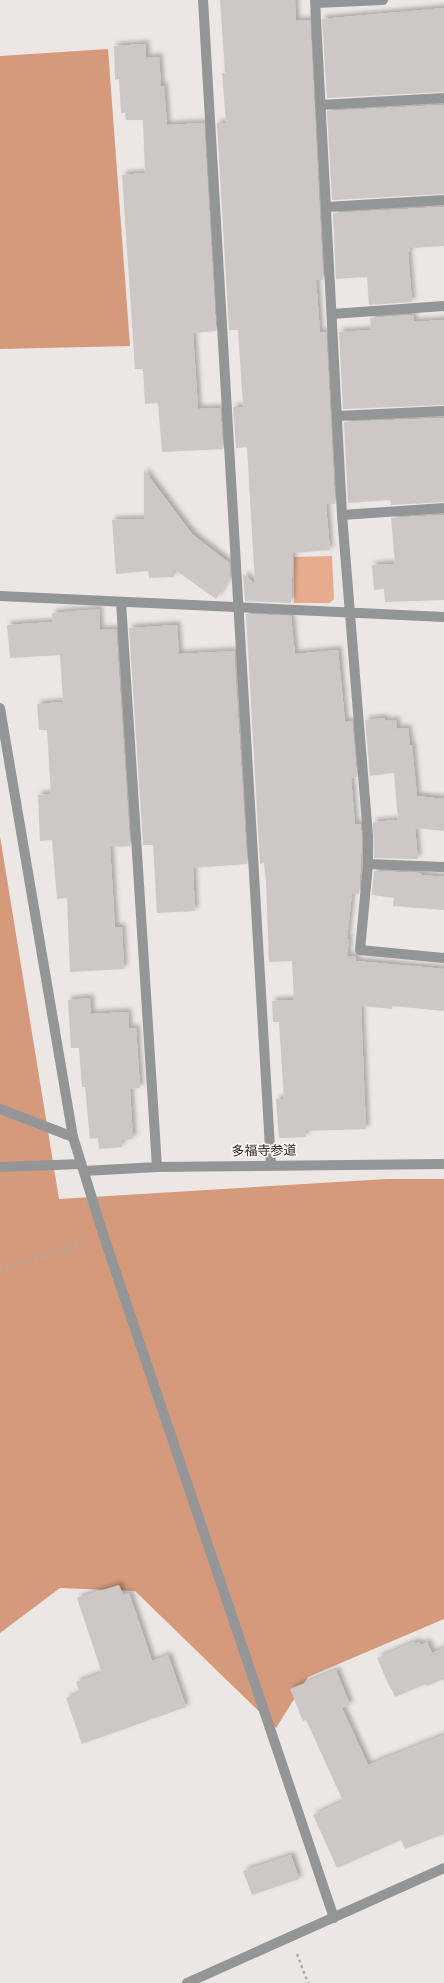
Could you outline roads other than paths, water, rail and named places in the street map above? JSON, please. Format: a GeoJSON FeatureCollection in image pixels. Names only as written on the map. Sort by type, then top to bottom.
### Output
{"type":"FeatureCollection","features":[{"type":"Feature","properties":{"kind":"street"},"geometry":{"type":"LineString","coordinates":[[203,0],[271,1165]]}},
{"type":"Feature","properties":{"kind":"street"},"geometry":{"type":"LineString","coordinates":[[383,0],[316,1],[320,105],[342,515],[367,828],[368,864],[360,950],[444,958]]}},
{"type":"Feature","properties":{"kind":"street"},"geometry":{"type":"LineString","coordinates":[[320,105],[444,98]]}},
{"type":"Feature","properties":{"kind":"street"},"geometry":{"type":"LineString","coordinates":[[326,207],[444,200]]}},
{"type":"Feature","properties":{"kind":"street"},"geometry":{"type":"LineString","coordinates":[[332,314],[444,306]]}},
{"type":"Feature","properties":{"kind":"street"},"geometry":{"type":"LineString","coordinates":[[337,416],[444,411]]}},
{"type":"Feature","properties":{"kind":"street"},"geometry":{"type":"LineString","coordinates":[[342,515],[444,508]]}},
{"type":"Feature","properties":{"kind":"street"},"geometry":{"type":"LineString","coordinates":[[0,596],[444,617]]}},
{"type":"Feature","properties":{"kind":"street"},"geometry":{"type":"LineString","coordinates":[[121,602],[157,1167]]}},
{"type":"Feature","properties":{"kind":"street"},"geometry":{"type":"LineString","coordinates":[[0,708],[73,1137],[104,1237],[334,1918]]}},
{"type":"Feature","properties":{"kind":"street"},"geometry":{"type":"LineString","coordinates":[[368,864],[444,867]]}},
{"type":"Feature","properties":{"kind":"street"},"geometry":{"type":"LineString","coordinates":[[0,1109],[73,1137]]}},
{"type":"Feature","properties":{"kind":"street","name":"多福寺参道"},"geometry":{"type":"LineString","coordinates":[[0,1167],[83,1168],[444,1164]]}},
{"type":"Feature","properties":{"kind":"street"},"geometry":{"type":"LineString","coordinates":[[187,1983],[444,1868]]}}]}
